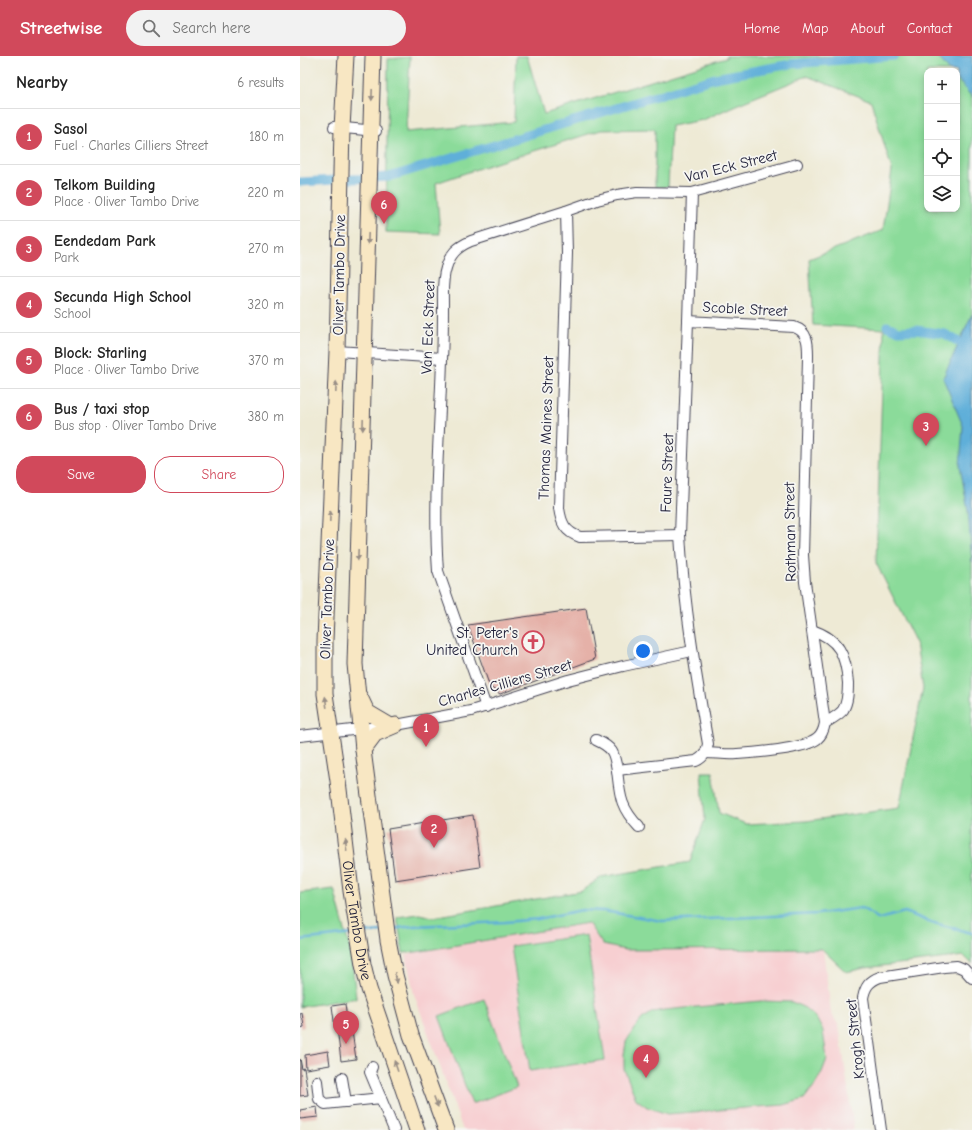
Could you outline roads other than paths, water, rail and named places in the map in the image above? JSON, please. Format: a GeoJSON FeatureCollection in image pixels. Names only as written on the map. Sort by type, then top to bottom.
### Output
{"type":"FeatureCollection","features":[{"type":"Feature","properties":{"kind":"street","name":"Oliver Tambo Drive"},"geometry":{"type":"LineString","coordinates":[[346,56],[338,128],[337,352],[325,642],[325,694],[338,781],[358,940],[369,989],[417,1130]]}},
{"type":"Feature","properties":{"kind":"street","name":"Oliver Tambo Drive"},"geometry":{"type":"LineString","coordinates":[[374,56],[374,131],[355,664],[363,750],[388,940],[411,1035],[446,1130]]}},
{"type":"Feature","properties":{"kind":"street"},"geometry":{"type":"LineString","coordinates":[[338,128],[374,131]]}},
{"type":"Feature","properties":{"kind":"street","name":"Van Eck Street"},"geometry":{"type":"LineString","coordinates":[[486,707],[438,571],[436,548],[444,281],[445,270],[449,258],[454,250],[471,241],[597,200],[637,192],[692,193],[796,164]]}},
{"type":"Feature","properties":{"kind":"street","name":"Faure Street"},"geometry":{"type":"LineString","coordinates":[[692,193],[680,535],[692,651],[708,744],[706,753]]}},
{"type":"Feature","properties":{"kind":"street","name":"Thomas Maines Street"},"geometry":{"type":"LineString","coordinates":[[566,211],[567,261],[559,508],[562,525],[573,534],[580,536],[680,535]]}},
{"type":"Feature","properties":{"kind":"street","name":"Scoble Street"},"geometry":{"type":"LineString","coordinates":[[688,321],[782,326],[800,329]]}},
{"type":"Feature","properties":{"kind":"street","name":"Rothman Street"},"geometry":{"type":"LineString","coordinates":[[706,753],[736,754],[805,745],[821,735],[825,723],[805,582],[803,555],[808,345],[806,337],[800,329]]}},
{"type":"Feature","properties":{"kind":"street"},"geometry":{"type":"LineString","coordinates":[[337,352],[442,358]]}},
{"type":"Feature","properties":{"kind":"street"},"geometry":{"type":"LineString","coordinates":[[812,630],[825,634],[835,644],[845,660],[847,673],[848,692],[846,703],[838,715],[825,723]]}},
{"type":"Feature","properties":{"kind":"street","name":"Charles Cilliers Street"},"geometry":{"type":"LineString","coordinates":[[300,736],[393,725],[471,711],[568,680],[692,651]]}},
{"type":"Feature","properties":{"kind":"street"},"geometry":{"type":"LineString","coordinates":[[357,684],[363,705],[367,712],[393,725]]}},
{"type":"Feature","properties":{"kind":"street"},"geometry":{"type":"LineString","coordinates":[[363,750],[375,734],[393,725]]}},
{"type":"Feature","properties":{"kind":"street"},"geometry":{"type":"LineString","coordinates":[[596,740],[605,744],[612,750],[621,801],[629,817],[639,827]]}},
{"type":"Feature","properties":{"kind":"street"},"geometry":{"type":"LineString","coordinates":[[616,770],[690,762],[701,758],[706,753]]}},
{"type":"Feature","properties":{"kind":"street","name":"Krogh Street"},"geometry":{"type":"LineString","coordinates":[[881,1130],[863,998],[865,989],[874,980],[880,977],[944,966],[957,966],[964,969],[972,978]]}},
{"type":"Feature","properties":{"kind":"street"},"geometry":{"type":"LineString","coordinates":[[372,1067],[370,1072],[394,1130]]}},
{"type":"Feature","properties":{"kind":"street"},"geometry":{"type":"LineString","coordinates":[[342,1078],[346,1102]]}},
{"type":"Feature","properties":{"kind":"street"},"geometry":{"type":"LineString","coordinates":[[317,1081],[318,1096],[321,1102],[329,1104],[381,1098]]}},
{"type":"Feature","properties":{"kind":"water"},"geometry":{"type":"Polygon","coordinates":[[[937,56],[972,56],[972,97],[960,83],[960,68],[947,68],[937,56]]]}},
{"type":"Feature","properties":{"kind":"water"},"geometry":{"type":"Polygon","coordinates":[[[972,314],[972,562],[968,511],[960,466],[963,426],[943,378],[972,314]]]}},
{"type":"Feature","properties":{"kind":"waterway"},"geometry":{"type":"LineString","coordinates":[[300,182],[389,177],[715,78],[791,64],[894,56]]}},
{"type":"Feature","properties":{"kind":"waterway"},"geometry":{"type":"LineString","coordinates":[[887,326],[899,331],[916,330],[945,334],[959,342]]}},
{"type":"Feature","properties":{"kind":"waterway"},"geometry":{"type":"LineString","coordinates":[[392,929],[413,926],[538,919],[582,910],[604,911],[662,921],[818,914],[862,908],[879,919],[905,912],[930,922],[972,933]]}},
{"type":"Feature","properties":{"kind":"waterway"},"geometry":{"type":"LineString","coordinates":[[362,933],[381,931]]}},
{"type":"Feature","properties":{"kind":"waterway"},"geometry":{"type":"LineString","coordinates":[[300,940],[353,934]]}},
{"type":"Feature","properties":{"kind":"place","name":"Bus / taxi stop"},"geometry":{"type":"Point","coordinates":[384,224]}},
{"type":"Feature","properties":{"kind":"place","name":"Eendedam Park"},"geometry":{"type":"Point","coordinates":[926,446]}},
{"type":"Feature","properties":{"kind":"place","name":"St. Peter's United Church"},"geometry":{"type":"Point","coordinates":[533,642]}},
{"type":"Feature","properties":{"kind":"place","name":"Sasol"},"geometry":{"type":"Point","coordinates":[426,747]}},
{"type":"Feature","properties":{"kind":"place","name":"Telkom Building"},"geometry":{"type":"Point","coordinates":[434,848]}},
{"type":"Feature","properties":{"kind":"place","name":"Block: Starling"},"geometry":{"type":"Point","coordinates":[346,1044]}},
{"type":"Feature","properties":{"kind":"place","name":"Secunda High School"},"geometry":{"type":"Point","coordinates":[646,1078]}}]}
